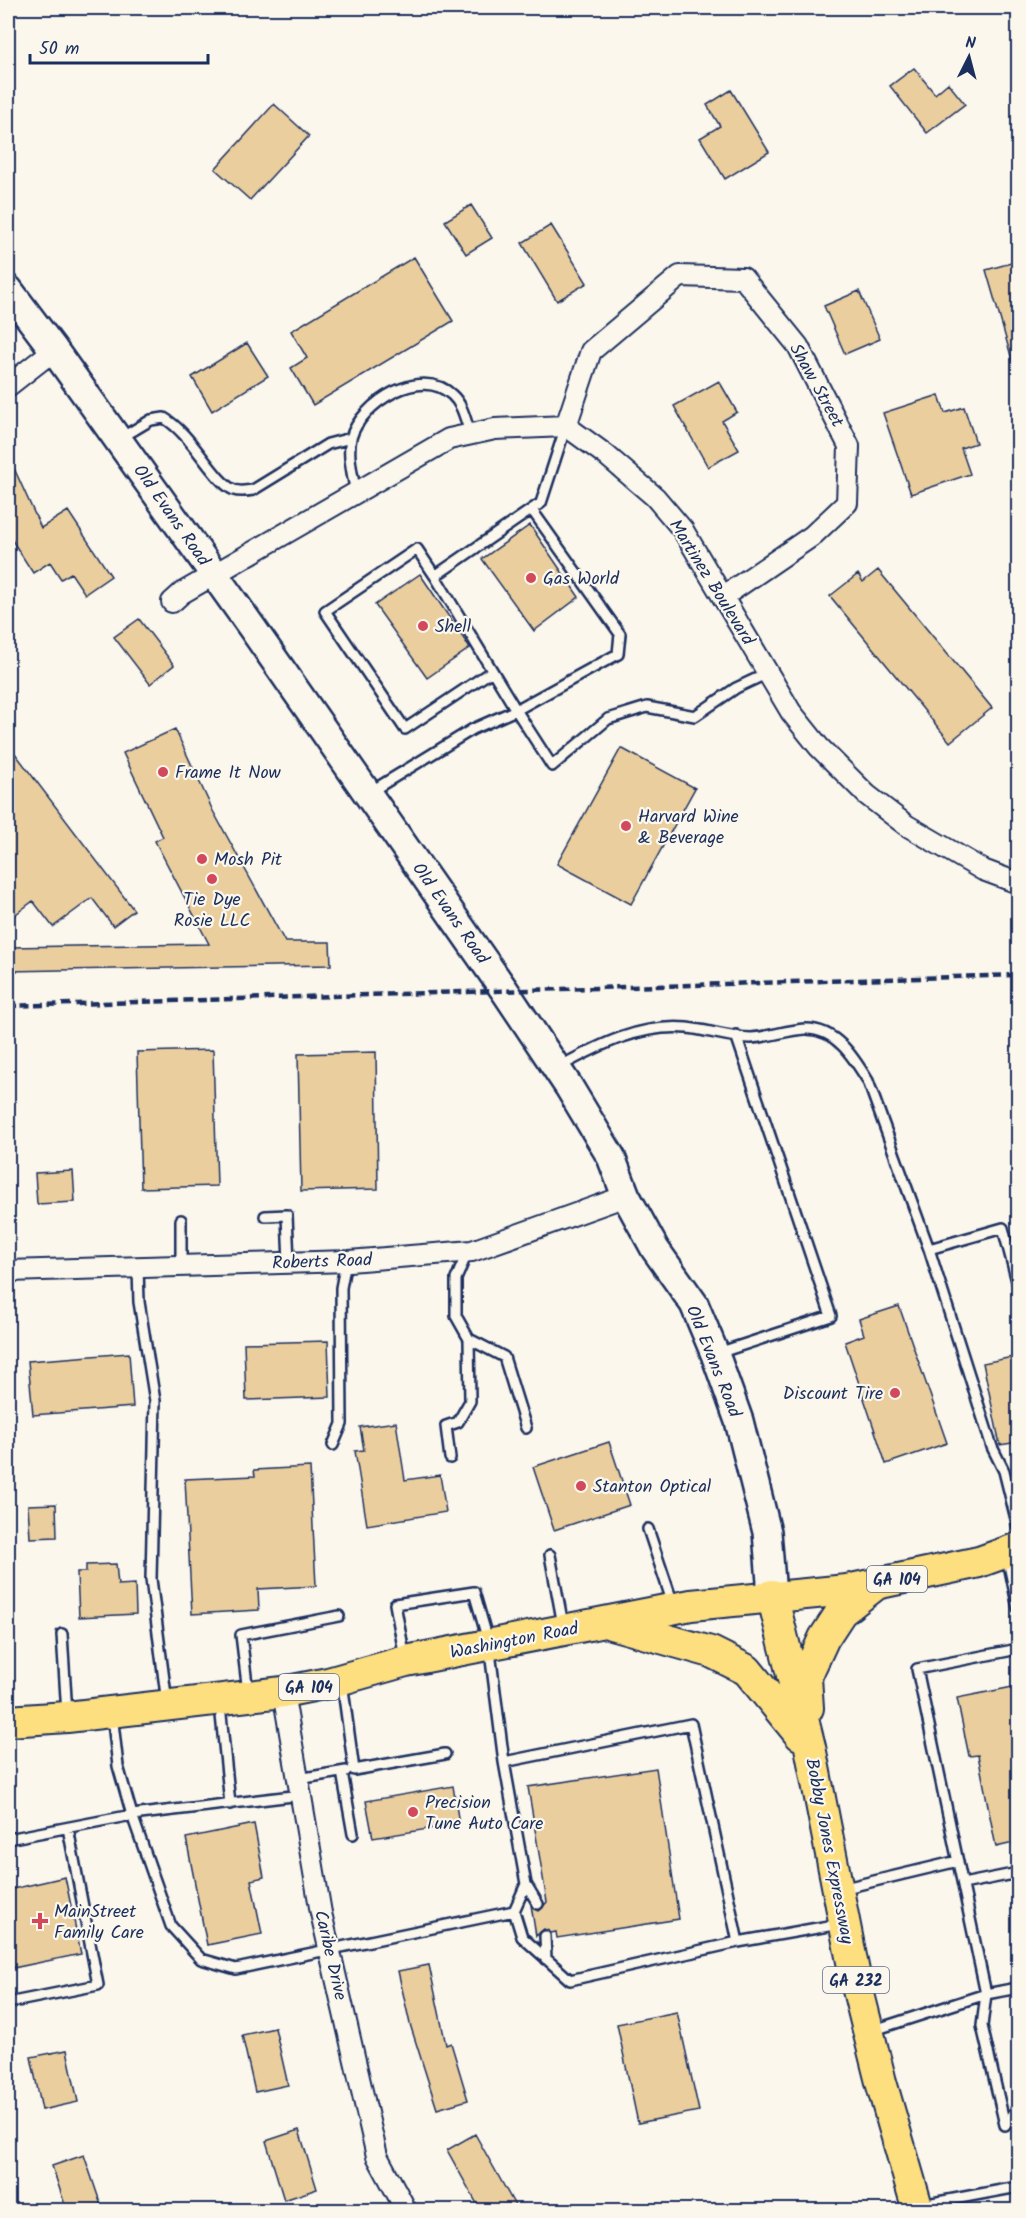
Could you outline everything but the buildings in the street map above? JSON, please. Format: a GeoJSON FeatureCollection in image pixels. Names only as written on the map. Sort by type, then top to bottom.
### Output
{"type":"FeatureCollection","features":[{"type":"Feature","properties":{"kind":"main road","name":"Washington Road"},"geometry":{"type":"LineString","coordinates":[[8,1721],[67,1717],[283,1692],[405,1661],[675,1609],[772,1596],[847,1590],[979,1562],[1014,1543]]}},
{"type":"Feature","properties":{"kind":"main road"},"geometry":{"type":"LineString","coordinates":[[810,1747],[806,1677],[824,1638],[841,1612],[877,1583]]}},
{"type":"Feature","properties":{"kind":"main road","name":"Bobby Jones Expressway"},"geometry":{"type":"LineString","coordinates":[[772,1596],[810,1747],[837,1890],[869,2031],[917,2208]]}},
{"type":"Feature","properties":{"kind":"main road"},"geometry":{"type":"LineString","coordinates":[[604,1622],[711,1652],[747,1670],[810,1747]]}},
{"type":"Feature","properties":{"kind":"street","name":"Shaw Street"},"geometry":{"type":"LineString","coordinates":[[566,426],[591,351],[662,291],[680,276],[743,278],[798,346],[849,446],[847,503],[812,536],[724,596]]}},
{"type":"Feature","properties":{"kind":"street","name":"Old Evans Road"},"geometry":{"type":"LineString","coordinates":[[8,290],[54,350],[215,575],[368,794],[557,1068],[611,1157],[626,1196],[655,1250],[694,1304],[715,1354],[739,1421],[767,1532],[772,1596]]}},
{"type":"Feature","properties":{"kind":"street"},"geometry":{"type":"LineString","coordinates":[[8,386],[54,350]]}},
{"type":"Feature","properties":{"kind":"street"},"geometry":{"type":"LineString","coordinates":[[172,602],[182,593],[449,440],[470,432],[566,426]]}},
{"type":"Feature","properties":{"kind":"street","name":"Martinez Boulevard"},"geometry":{"type":"LineString","coordinates":[[566,426],[606,455],[655,497],[683,530],[791,712],[819,747],[888,813],[942,848],[983,870],[1018,883]]}},
{"type":"Feature","properties":{"kind":"street","name":"Roberts Road"},"geometry":{"type":"LineString","coordinates":[[8,1271],[346,1261],[468,1251],[626,1196]]}},
{"type":"Feature","properties":{"kind":"street","name":"Caribe Drive"},"geometry":{"type":"LineString","coordinates":[[283,1692],[330,1950],[377,2156],[406,2211]]}},
{"type":"Feature","properties":{"kind":"lane"},"geometry":{"type":"LineString","coordinates":[[356,494],[350,455],[351,438],[359,421],[372,405],[389,393],[423,386],[436,386],[451,393],[461,405],[470,432]]}},
{"type":"Feature","properties":{"kind":"lane"},"geometry":{"type":"LineString","coordinates":[[118,440],[152,420],[164,418],[184,432],[224,481],[233,489],[244,491],[260,486],[328,444],[351,438]]}},
{"type":"Feature","properties":{"kind":"lane"},"geometry":{"type":"LineString","coordinates":[[435,576],[542,503],[566,426]]}},
{"type":"Feature","properties":{"kind":"lane"},"geometry":{"type":"LineString","coordinates":[[368,794],[473,729],[516,710],[618,654],[620,634],[532,510]]}},
{"type":"Feature","properties":{"kind":"lane"},"geometry":{"type":"LineString","coordinates":[[492,671],[405,729],[325,611],[417,549],[552,766],[608,719],[647,707],[695,716],[736,688],[769,673]]}},
{"type":"Feature","properties":{"kind":"lane"},"geometry":{"type":"LineString","coordinates":[[557,1068],[602,1044],[625,1035],[660,1028],[687,1028],[750,1038],[806,1029],[827,1034],[842,1044],[855,1059],[868,1082],[929,1249],[992,1447],[1004,1471],[1014,1543],[1018,1608]]}},
{"type":"Feature","properties":{"kind":"lane"},"geometry":{"type":"LineString","coordinates":[[715,1354],[831,1316],[735,1035]]}},
{"type":"Feature","properties":{"kind":"lane"},"geometry":{"type":"LineString","coordinates":[[265,1216],[287,1215],[289,1263]]}},
{"type":"Feature","properties":{"kind":"lane"},"geometry":{"type":"LineString","coordinates":[[181,1220],[181,1266]]}},
{"type":"Feature","properties":{"kind":"lane"},"geometry":{"type":"LineString","coordinates":[[929,1249],[1003,1228],[1018,1285]]}},
{"type":"Feature","properties":{"kind":"lane"},"geometry":{"type":"LineString","coordinates":[[450,1458],[446,1426],[458,1422],[470,1401],[469,1339],[456,1316],[456,1279],[468,1251]]}},
{"type":"Feature","properties":{"kind":"lane"},"geometry":{"type":"LineString","coordinates":[[333,1445],[342,1424],[341,1288],[346,1261]]}},
{"type":"Feature","properties":{"kind":"lane"},"geometry":{"type":"LineString","coordinates":[[138,1267],[139,1302],[154,1401],[152,1579],[167,1705]]}},
{"type":"Feature","properties":{"kind":"lane"},"geometry":{"type":"LineString","coordinates":[[469,1339],[504,1357],[526,1428]]}},
{"type":"Feature","properties":{"kind":"lane"},"geometry":{"type":"LineString","coordinates":[[648,1529],[675,1609]]}},
{"type":"Feature","properties":{"kind":"lane"},"geometry":{"type":"LineString","coordinates":[[550,1555],[564,1630]]}},
{"type":"Feature","properties":{"kind":"lane"},"geometry":{"type":"LineString","coordinates":[[405,1661],[395,1604],[474,1592],[489,1644],[504,1762],[526,1884],[538,1904]]}},
{"type":"Feature","properties":{"kind":"lane"},"geometry":{"type":"LineString","coordinates":[[230,1804],[234,1698],[242,1635],[339,1616]]}},
{"type":"Feature","properties":{"kind":"lane"},"geometry":{"type":"LineString","coordinates":[[62,1634],[67,1717]]}},
{"type":"Feature","properties":{"kind":"lane"},"geometry":{"type":"LineString","coordinates":[[1005,2125],[982,2026],[986,1994],[917,1669],[1018,1649]]}},
{"type":"Feature","properties":{"kind":"lane"},"geometry":{"type":"LineString","coordinates":[[341,1679],[354,1770]]}},
{"type":"Feature","properties":{"kind":"lane"},"geometry":{"type":"LineString","coordinates":[[112,1712],[118,1766],[132,1815],[171,1926],[201,1959],[236,1969],[514,1911]]}},
{"type":"Feature","properties":{"kind":"lane"},"geometry":{"type":"LineString","coordinates":[[504,1762],[691,1724],[738,1942]]}},
{"type":"Feature","properties":{"kind":"lane"},"geometry":{"type":"LineString","coordinates":[[8,1839],[132,1815],[230,1804],[300,1787],[342,1772],[445,1754]]}},
{"type":"Feature","properties":{"kind":"lane"},"geometry":{"type":"LineString","coordinates":[[342,1772],[353,1834]]}},
{"type":"Feature","properties":{"kind":"lane"},"geometry":{"type":"LineString","coordinates":[[8,2003],[98,1985],[68,1828]]}},
{"type":"Feature","properties":{"kind":"lane"},"geometry":{"type":"LineString","coordinates":[[837,1890],[958,1862]]}},
{"type":"Feature","properties":{"kind":"lane"},"geometry":{"type":"LineString","coordinates":[[963,1884],[1018,1873]]}},
{"type":"Feature","properties":{"kind":"lane"},"geometry":{"type":"LineString","coordinates":[[526,1884],[514,1911],[522,1937],[570,1980],[738,1942],[845,1923]]}},
{"type":"Feature","properties":{"kind":"lane"},"geometry":{"type":"LineString","coordinates":[[545,1936],[546,1959]]}},
{"type":"Feature","properties":{"kind":"lane"},"geometry":{"type":"LineString","coordinates":[[869,2031],[986,1994],[1018,1988]]}},
{"type":"Feature","properties":{"kind":"lane"},"geometry":{"type":"LineString","coordinates":[[1005,2125],[1018,2108]]}},
{"type":"Feature","properties":{"kind":"lane"},"geometry":{"type":"LineString","coordinates":[[1005,2125],[1018,2122]]}},
{"type":"Feature","properties":{"kind":"lane"},"geometry":{"type":"LineString","coordinates":[[917,2208],[1018,2187]]}},
{"type":"Feature","properties":{"kind":"railway"},"geometry":{"type":"LineString","coordinates":[[8,1006],[1018,975]]}},
{"type":"Feature","properties":{"kind":"place","name":"Gas World"},"geometry":{"type":"Point","coordinates":[531,578]}},
{"type":"Feature","properties":{"kind":"place","name":"Shell"},"geometry":{"type":"Point","coordinates":[423,626]}},
{"type":"Feature","properties":{"kind":"place","name":"Frame It Now"},"geometry":{"type":"Point","coordinates":[163,772]}},
{"type":"Feature","properties":{"kind":"place","name":"Harvard Wine & Beverage"},"geometry":{"type":"Point","coordinates":[626,826]}},
{"type":"Feature","properties":{"kind":"place","name":"Mosh Pit"},"geometry":{"type":"Point","coordinates":[202,859]}},
{"type":"Feature","properties":{"kind":"place","name":"Tie Dye Rosie LLC"},"geometry":{"type":"Point","coordinates":[212,879]}},
{"type":"Feature","properties":{"kind":"place","name":"Discount Tire"},"geometry":{"type":"Point","coordinates":[895,1393]}},
{"type":"Feature","properties":{"kind":"place","name":"Stanton Optical"},"geometry":{"type":"Point","coordinates":[581,1486]}},
{"type":"Feature","properties":{"kind":"place","name":"Precision Tune Auto Care"},"geometry":{"type":"Point","coordinates":[413,1812]}},
{"type":"Feature","properties":{"kind":"place","name":"MainStreet Family Care"},"geometry":{"type":"Point","coordinates":[40,1921]}}]}
